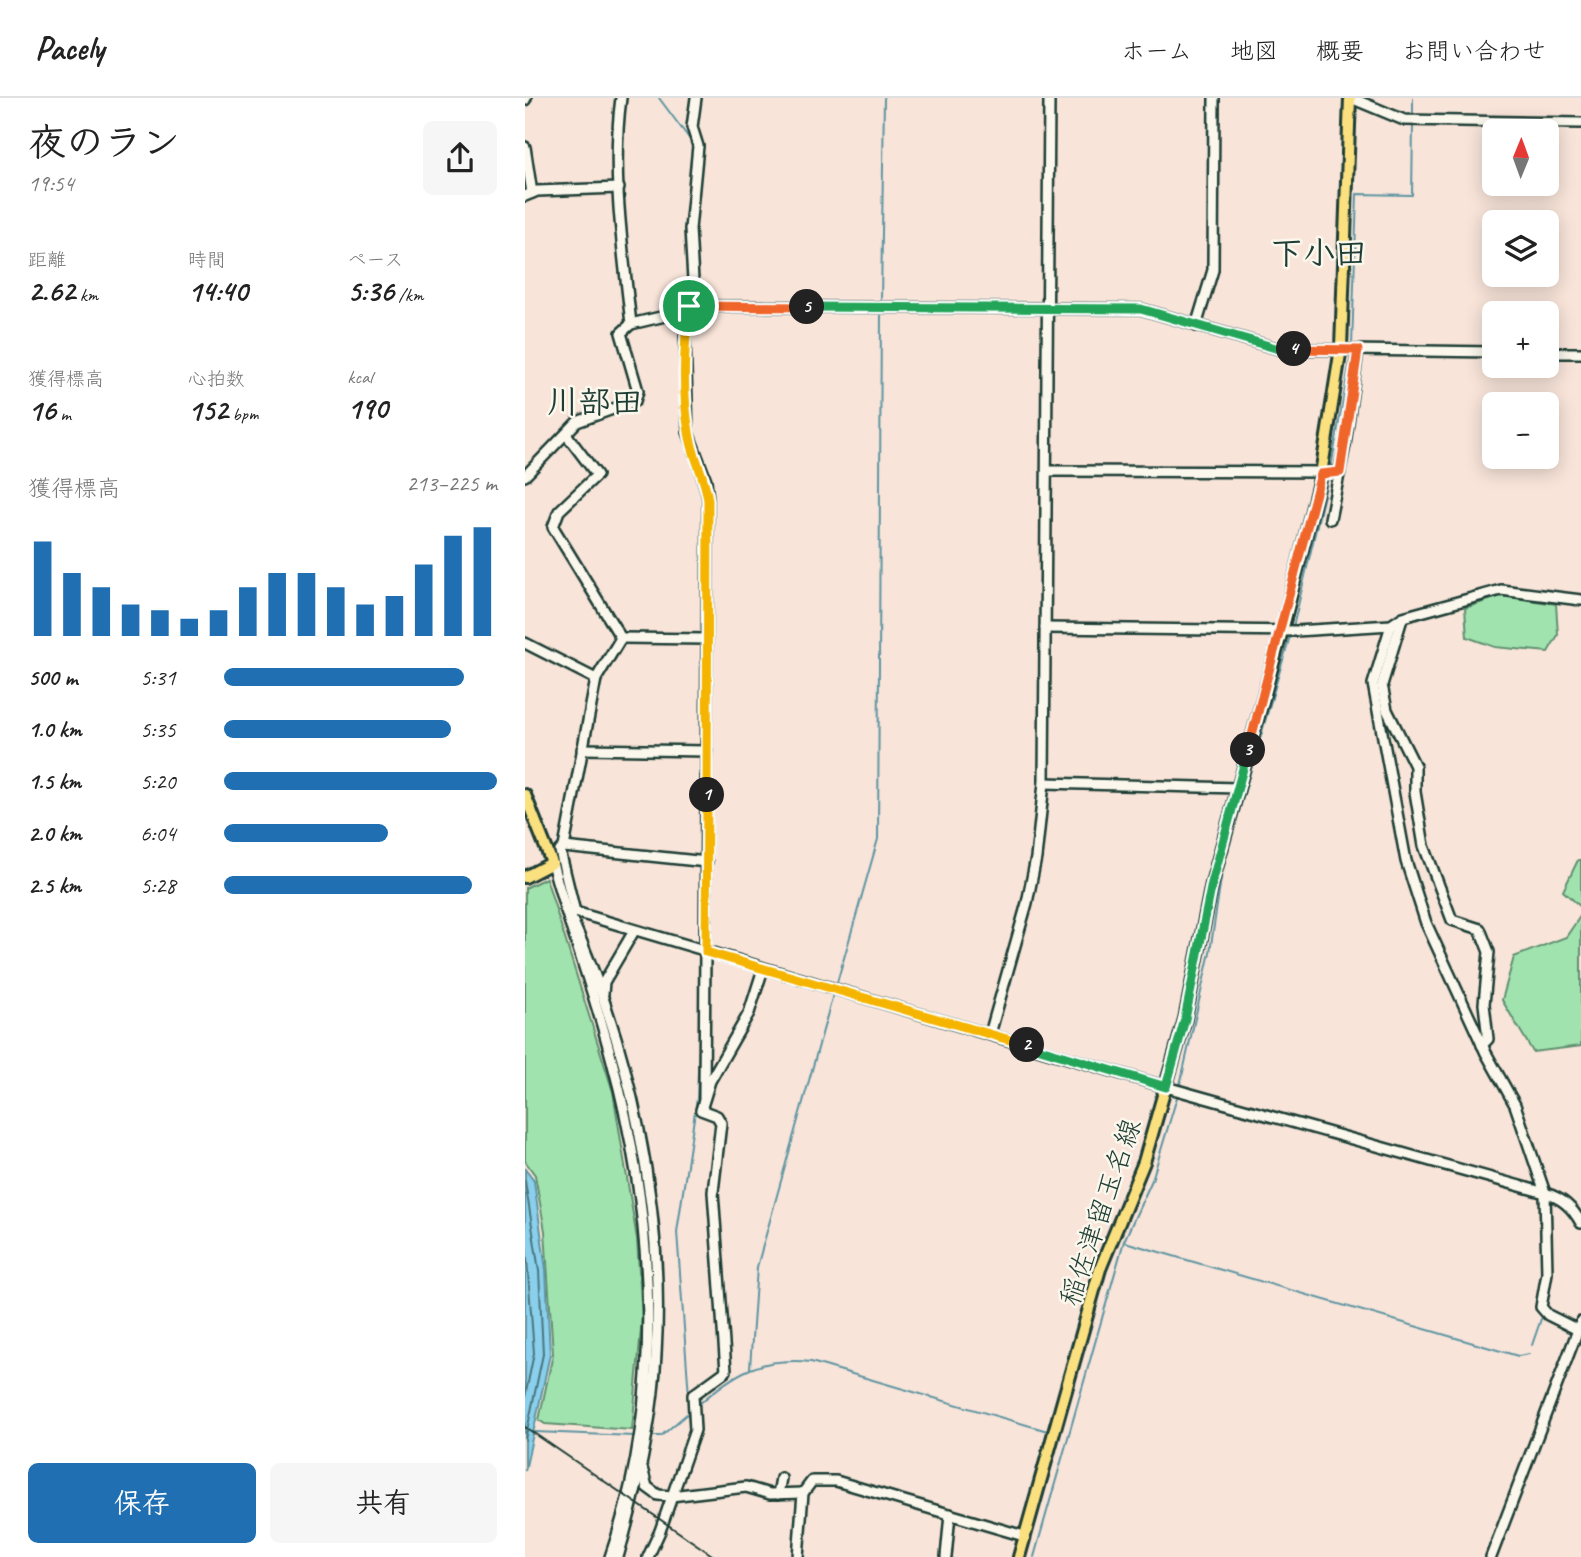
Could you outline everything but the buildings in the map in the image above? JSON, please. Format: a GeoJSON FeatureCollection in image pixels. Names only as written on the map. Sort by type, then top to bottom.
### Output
{"type":"FeatureCollection","features":[{"type":"Feature","properties":{"kind":"main road","name":"稲佐津留玉名線"},"geometry":{"type":"LineString","coordinates":[[1019,1557],[1100,1269],[1174,1089],[1212,883],[1238,788],[1288,631],[1321,474],[1342,349],[1351,98]]}},
{"type":"Feature","properties":{"kind":"main road"},"geometry":{"type":"LineString","coordinates":[[525,795],[547,866],[525,877]]}},
{"type":"Feature","properties":{"kind":"street"},"geometry":{"type":"LineString","coordinates":[[621,98],[617,127],[619,188],[631,324]]}},
{"type":"Feature","properties":{"kind":"street"},"geometry":{"type":"LineString","coordinates":[[648,1557],[695,1430],[693,1395],[726,1371],[713,1192],[721,1123],[717,1116],[701,1110],[702,751],[708,500],[706,481],[688,432],[685,337],[694,280],[690,229],[698,146],[692,127],[696,98]]}},
{"type":"Feature","properties":{"kind":"street"},"geometry":{"type":"LineString","coordinates":[[990,1034],[1027,903],[1036,859],[1044,783],[1049,98]]}},
{"type":"Feature","properties":{"kind":"street"},"geometry":{"type":"LineString","coordinates":[[1196,326],[1213,270],[1214,98]]}},
{"type":"Feature","properties":{"kind":"street"},"geometry":{"type":"LineString","coordinates":[[1351,98],[1404,120],[1581,123]]}},
{"type":"Feature","properties":{"kind":"street"},"geometry":{"type":"LineString","coordinates":[[525,147],[529,195],[619,188]]}},
{"type":"Feature","properties":{"kind":"street"},"geometry":{"type":"LineString","coordinates":[[525,476],[577,422],[635,401],[638,391],[621,333],[631,324],[665,316],[689,306],[1141,309],[1279,349],[1482,352]]}},
{"type":"Feature","properties":{"kind":"street"},"geometry":{"type":"LineString","coordinates":[[1330,519],[1340,472],[1358,350]]}},
{"type":"Feature","properties":{"kind":"street"},"geometry":{"type":"LineString","coordinates":[[1559,353],[1581,354]]}},
{"type":"Feature","properties":{"kind":"street"},"geometry":{"type":"LineString","coordinates":[[566,435],[597,475],[559,511],[553,527],[621,638]]}},
{"type":"Feature","properties":{"kind":"street"},"geometry":{"type":"LineString","coordinates":[[1047,471],[1340,472]]}},
{"type":"Feature","properties":{"kind":"street"},"geometry":{"type":"LineString","coordinates":[[1045,628],[1288,631],[1391,625],[1402,618],[1501,590],[1581,600]]}},
{"type":"Feature","properties":{"kind":"street"},"geometry":{"type":"LineString","coordinates":[[1402,618],[1382,685],[1387,710],[1415,766],[1415,792],[1424,846],[1452,920],[1480,929],[1489,952],[1484,1004],[1487,1039],[1482,1045]]}},
{"type":"Feature","properties":{"kind":"street"},"geometry":{"type":"LineString","coordinates":[[1391,625],[1373,684],[1405,861],[1426,923],[1482,1045],[1515,1105],[1545,1192],[1547,1273],[1541,1307],[1548,1315],[1579,1326],[1491,1557]]}},
{"type":"Feature","properties":{"kind":"street"},"geometry":{"type":"LineString","coordinates":[[621,638],[704,639]]}},
{"type":"Feature","properties":{"kind":"street"},"geometry":{"type":"LineString","coordinates":[[610,1557],[633,1466],[643,1405],[648,1314],[646,1258],[635,1170],[619,1084],[569,910],[560,851],[563,847],[596,679],[621,638]]}},
{"type":"Feature","properties":{"kind":"street"},"geometry":{"type":"LineString","coordinates":[[525,643],[596,679]]}},
{"type":"Feature","properties":{"kind":"street"},"geometry":{"type":"LineString","coordinates":[[582,750],[702,751]]}},
{"type":"Feature","properties":{"kind":"street"},"geometry":{"type":"LineString","coordinates":[[1044,783],[1238,788]]}},
{"type":"Feature","properties":{"kind":"street"},"geometry":{"type":"LineString","coordinates":[[563,847],[702,861]]}},
{"type":"Feature","properties":{"kind":"street"},"geometry":{"type":"LineString","coordinates":[[547,866],[569,910],[603,999],[643,1153],[654,1253],[656,1354],[641,1466],[618,1557]]}},
{"type":"Feature","properties":{"kind":"street"},"geometry":{"type":"LineString","coordinates":[[569,910],[1174,1089],[1545,1192],[1559,1197],[1569,1205],[1581,1223]]}},
{"type":"Feature","properties":{"kind":"street"},"geometry":{"type":"LineString","coordinates":[[603,999],[604,982],[634,931]]}},
{"type":"Feature","properties":{"kind":"street"},"geometry":{"type":"LineString","coordinates":[[703,1097],[749,1013],[763,969]]}},
{"type":"Feature","properties":{"kind":"street"},"geometry":{"type":"LineString","coordinates":[[641,1466],[647,1487],[658,1495],[671,1496],[746,1487],[778,1494],[803,1493]]}},
{"type":"Feature","properties":{"kind":"street"},"geometry":{"type":"LineString","coordinates":[[778,1494],[781,1478]]}},
{"type":"Feature","properties":{"kind":"street"},"geometry":{"type":"LineString","coordinates":[[798,1557],[803,1493],[812,1481],[836,1481],[1024,1536]]}},
{"type":"Feature","properties":{"kind":"street"},"geometry":{"type":"LineString","coordinates":[[946,1557],[950,1514]]}},
{"type":"Feature","properties":{"kind":"green space"},"geometry":{"type":"Polygon","coordinates":[[[1501,596],[1556,604],[1558,635],[1548,652],[1495,647],[1467,637],[1465,608],[1501,596]]]}},
{"type":"Feature","properties":{"kind":"green space"},"geometry":{"type":"Polygon","coordinates":[[[1578,860],[1581,860],[1581,907],[1563,891],[1578,860]]]}},
{"type":"Feature","properties":{"kind":"green space"},"geometry":{"type":"Polygon","coordinates":[[[546,878],[613,1092],[637,1239],[642,1318],[632,1430],[545,1424],[539,1420],[553,1354],[545,1231],[535,1175],[525,1161],[525,888],[546,878]]]}},
{"type":"Feature","properties":{"kind":"green space"},"geometry":{"type":"Polygon","coordinates":[[[1581,915],[1581,1046],[1533,1052],[1502,1000],[1514,957],[1566,937],[1581,915]]]}},
{"type":"Feature","properties":{"kind":"water"},"geometry":{"type":"Polygon","coordinates":[[[525,1169],[534,1181],[546,1270],[550,1354],[525,1471],[525,1169]]]}},
{"type":"Feature","properties":{"kind":"waterway"},"geometry":{"type":"LineString","coordinates":[[659,98],[694,145],[686,237]]}},
{"type":"Feature","properties":{"kind":"waterway"},"geometry":{"type":"LineString","coordinates":[[881,302],[884,98]]}},
{"type":"Feature","properties":{"kind":"waterway"},"geometry":{"type":"LineString","coordinates":[[1413,98],[1413,118]]}},
{"type":"Feature","properties":{"kind":"waterway"},"geometry":{"type":"LineString","coordinates":[[1352,346],[1357,194],[1412,195],[1413,124]]}},
{"type":"Feature","properties":{"kind":"waterway"},"geometry":{"type":"LineString","coordinates":[[685,303],[689,278]]}},
{"type":"Feature","properties":{"kind":"waterway"},"geometry":{"type":"LineString","coordinates":[[836,986],[878,839],[881,311]]}},
{"type":"Feature","properties":{"kind":"waterway"},"geometry":{"type":"LineString","coordinates":[[683,312],[680,343],[684,434],[703,502],[702,636]]}},
{"type":"Feature","properties":{"kind":"waterway"},"geometry":{"type":"LineString","coordinates":[[1331,468],[1351,355]]}},
{"type":"Feature","properties":{"kind":"waterway"},"geometry":{"type":"LineString","coordinates":[[1293,627],[1328,478]]}},
{"type":"Feature","properties":{"kind":"waterway"},"geometry":{"type":"LineString","coordinates":[[1180,1085],[1210,952],[1223,865],[1290,636]]}},
{"type":"Feature","properties":{"kind":"waterway"},"geometry":{"type":"LineString","coordinates":[[701,748],[702,641]]}},
{"type":"Feature","properties":{"kind":"waterway"},"geometry":{"type":"LineString","coordinates":[[700,856],[701,753]]}},
{"type":"Feature","properties":{"kind":"waterway"},"geometry":{"type":"LineString","coordinates":[[700,865],[700,944]]}},
{"type":"Feature","properties":{"kind":"waterway"},"geometry":{"type":"LineString","coordinates":[[750,1368],[757,1267],[834,991]]}},
{"type":"Feature","properties":{"kind":"waterway"},"geometry":{"type":"LineString","coordinates":[[689,1396],[677,1232],[697,1098],[700,1019]]}},
{"type":"Feature","properties":{"kind":"waterway"},"geometry":{"type":"LineString","coordinates":[[1034,1557],[1124,1241],[1152,1180],[1178,1094]]}},
{"type":"Feature","properties":{"kind":"waterway"},"geometry":{"type":"LineString","coordinates":[[1125,1242],[1518,1356],[1529,1354]]}},
{"type":"Feature","properties":{"kind":"waterway"},"geometry":{"type":"LineString","coordinates":[[1532,1345],[1541,1319]]}},
{"type":"Feature","properties":{"kind":"waterway"},"geometry":{"type":"LineString","coordinates":[[698,1405],[724,1384],[750,1369],[777,1362],[811,1362],[1051,1432]]}},
{"type":"Feature","properties":{"kind":"waterway"},"geometry":{"type":"LineString","coordinates":[[668,1491],[689,1433],[689,1402]]}},
{"type":"Feature","properties":{"kind":"waterway"},"geometry":{"type":"LineString","coordinates":[[650,1436],[661,1436],[688,1413]]}},
{"type":"Feature","properties":{"kind":"waterway"},"geometry":{"type":"LineString","coordinates":[[535,1432],[634,1436]]}},
{"type":"Feature","properties":{"kind":"waterway"},"geometry":{"type":"LineString","coordinates":[[662,1511],[666,1500]]}},
{"type":"Feature","properties":{"kind":"waterway"},"geometry":{"type":"LineString","coordinates":[[643,1557],[654,1533]]}},
{"type":"Feature","properties":{"kind":"railway"},"geometry":{"type":"LineString","coordinates":[[525,1427],[715,1557]]}},
{"type":"Feature","properties":{"kind":"district","name":"下小田"},"geometry":{"type":"Point","coordinates":[1319,253]}},
{"type":"Feature","properties":{"kind":"district","name":"川部田"},"geometry":{"type":"Point","coordinates":[595,402]}},
{"type":"Feature","properties":{"kind":"route"},"geometry":{"type":"LineString","coordinates":[[689,306],[1141,309],[1279,349],[1358,350],[1340,472],[1321,474],[1282,630],[1212,883],[1185,1019],[1166,1087],[706,952],[708,500],[706,481],[688,432],[685,337],[689,306]]}}]}
